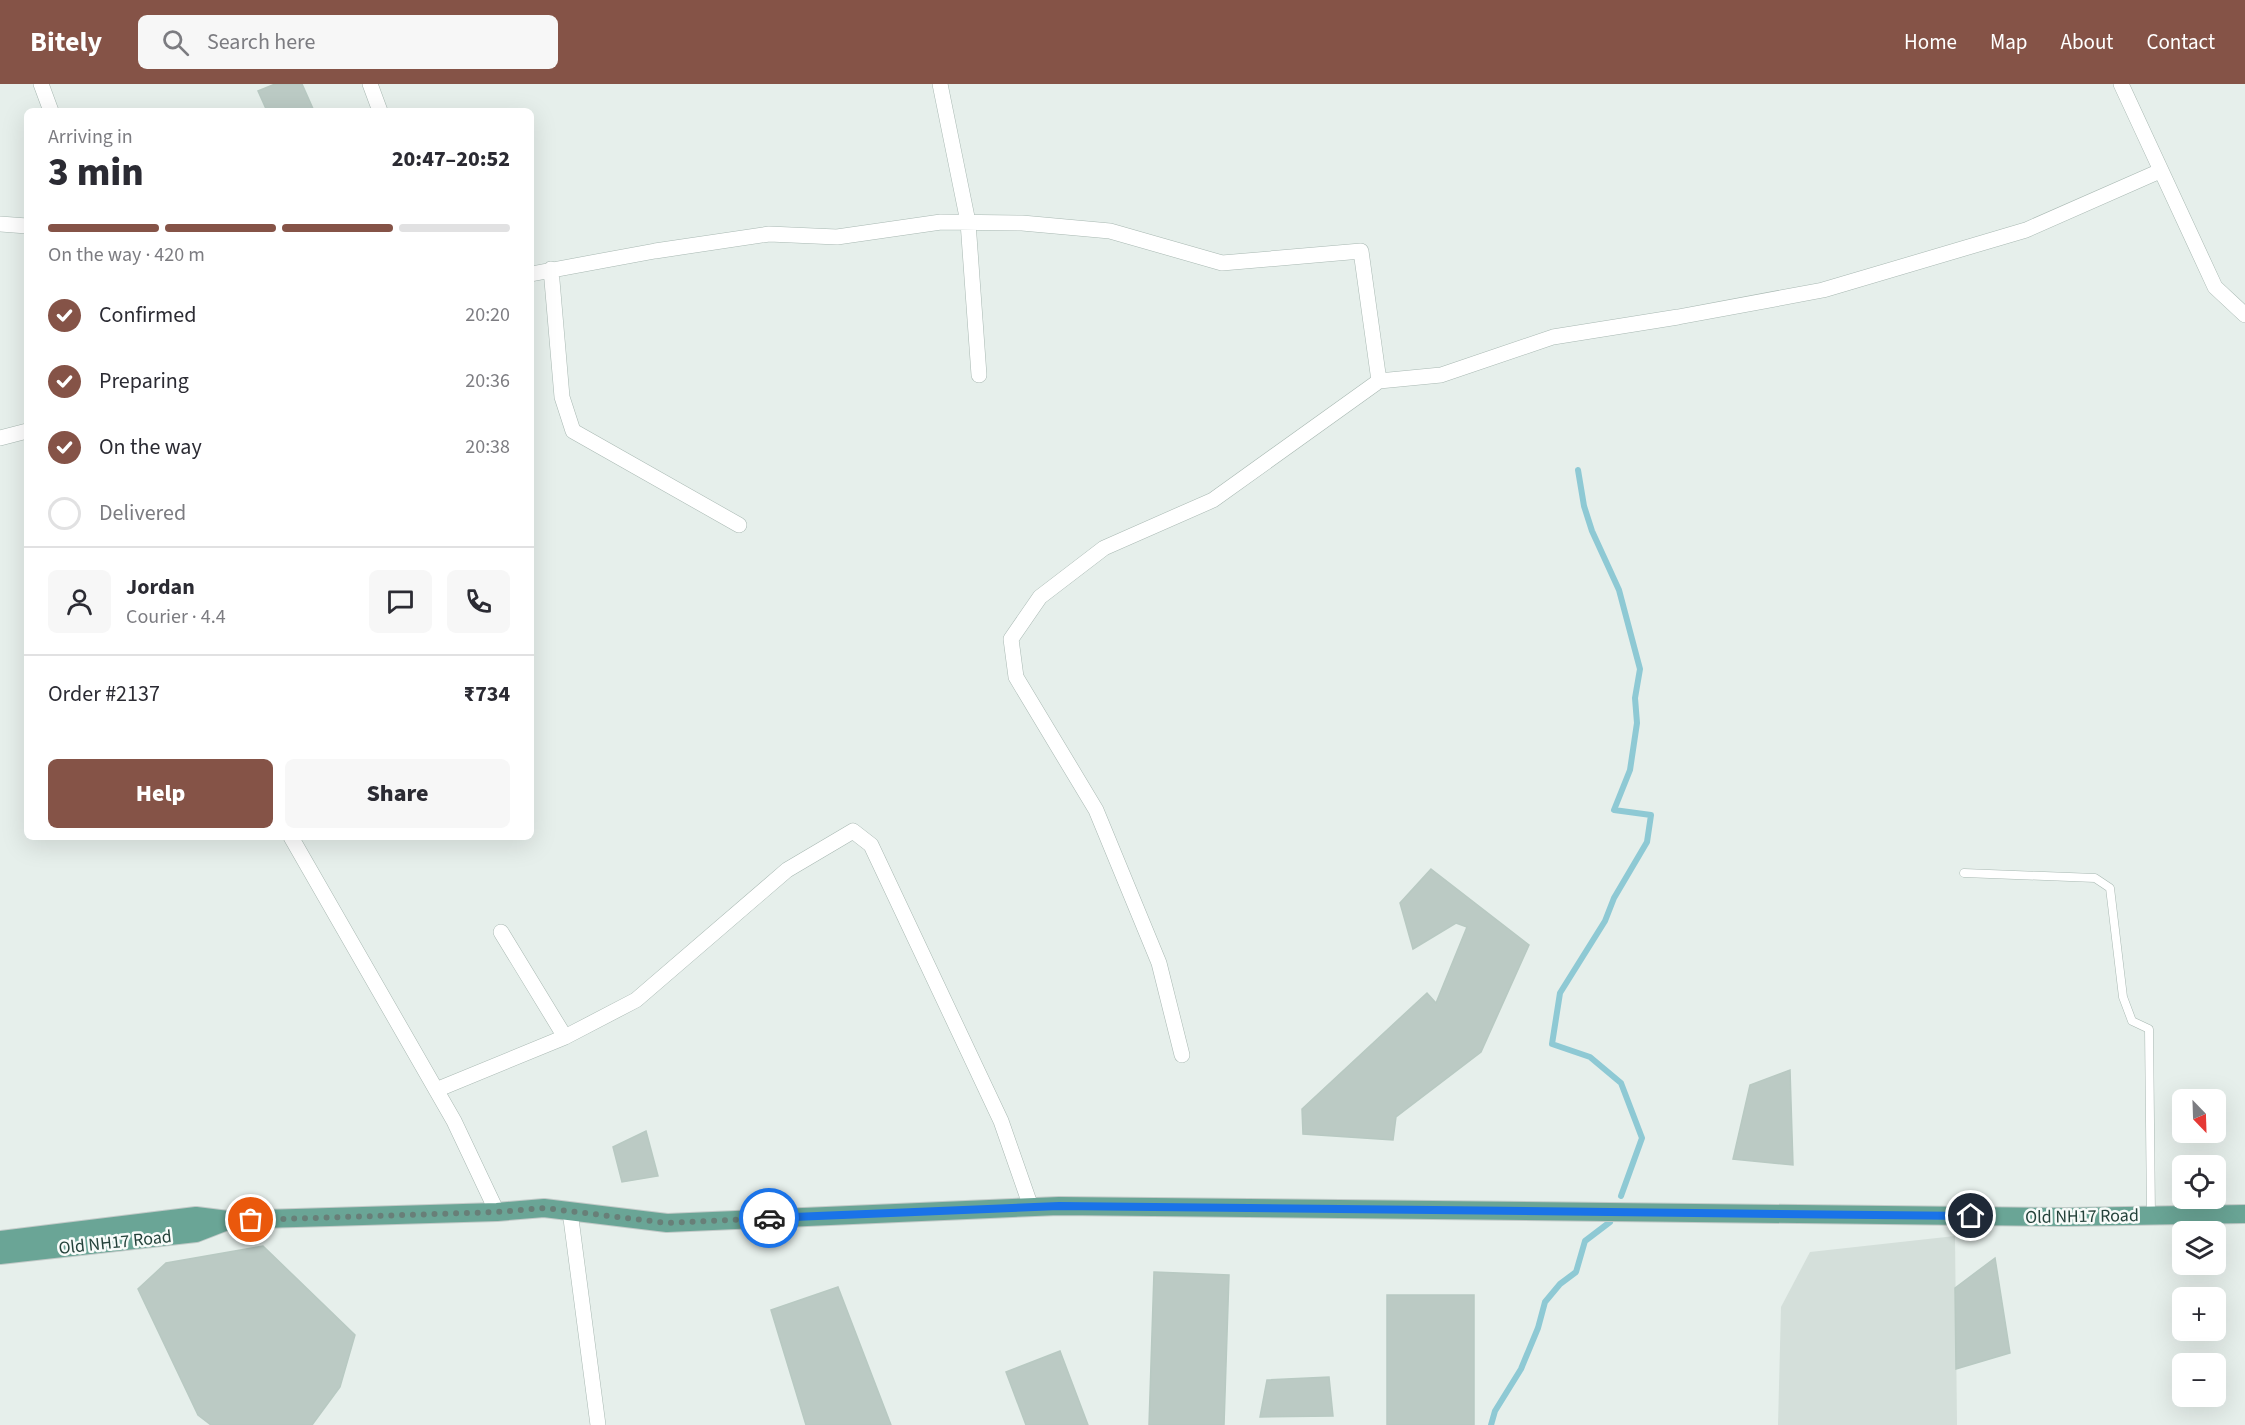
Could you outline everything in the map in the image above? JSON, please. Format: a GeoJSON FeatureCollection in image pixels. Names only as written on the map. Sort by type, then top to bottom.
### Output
{"type":"FeatureCollection","features":[{"type":"Feature","properties":{"kind":"main road","name":"Old NH17 Road"},"geometry":{"type":"LineString","coordinates":[[0,1240],[196,1216],[228,1220],[497,1212],[544,1208],[667,1223],[1031,1207],[1107,1206],[2066,1217],[2245,1214]]}},
{"type":"Feature","properties":{"kind":"main road","name":"Old NH17 Road"},"geometry":{"type":"LineString","coordinates":[[0,1255],[196,1233],[228,1220]]}},
{"type":"Feature","properties":{"kind":"street"},"geometry":{"type":"LineString","coordinates":[[41,84],[50,108]]}},
{"type":"Feature","properties":{"kind":"street"},"geometry":{"type":"LineString","coordinates":[[370,84],[379,108]]}},
{"type":"Feature","properties":{"kind":"street"},"geometry":{"type":"LineString","coordinates":[[940,84],[968,222],[979,375]]}},
{"type":"Feature","properties":{"kind":"street"},"geometry":{"type":"LineString","coordinates":[[2121,84],[2215,287],[2245,315]]}},
{"type":"Feature","properties":{"kind":"street"},"geometry":{"type":"LineString","coordinates":[[1182,1055],[1159,963],[1096,810],[1016,677],[1011,639],[1040,597],[1104,548],[1213,500],[1379,381],[1441,375],[1552,337],[1678,317],[1823,290],[2026,230],[2160,171]]}},
{"type":"Feature","properties":{"kind":"street"},"geometry":{"type":"LineString","coordinates":[[534,273],[655,251],[769,234],[837,237],[940,222],[1022,223],[1110,231],[1222,263],[1361,252],[1379,381]]}},
{"type":"Feature","properties":{"kind":"street"},"geometry":{"type":"LineString","coordinates":[[0,224],[24,226]]}},
{"type":"Feature","properties":{"kind":"street"},"geometry":{"type":"LineString","coordinates":[[551,269],[562,397],[573,431],[740,525]]}},
{"type":"Feature","properties":{"kind":"street"},"geometry":{"type":"LineString","coordinates":[[0,438],[24,431]]}},
{"type":"Feature","properties":{"kind":"street"},"geometry":{"type":"LineString","coordinates":[[436,1090],[565,1037],[636,1000],[787,870],[853,831],[872,845],[1001,1121],[1031,1207]]}},
{"type":"Feature","properties":{"kind":"street"},"geometry":{"type":"LineString","coordinates":[[293,840],[454,1120],[497,1212]]}},
{"type":"Feature","properties":{"kind":"street"},"geometry":{"type":"LineString","coordinates":[[501,932],[565,1037]]}},
{"type":"Feature","properties":{"kind":"street"},"geometry":{"type":"LineString","coordinates":[[570,1211],[598,1425]]}},
{"type":"Feature","properties":{"kind":"lane"},"geometry":{"type":"LineString","coordinates":[[1964,873],[2095,878],[2110,888],[2123,997],[2132,1022],[2149,1029],[2151,1216]]}},
{"type":"Feature","properties":{"kind":"shaded area"},"geometry":{"type":"Polygon","coordinates":[[[1955,1236],[1957,1425],[1778,1425],[1781,1307],[1810,1252],[1955,1236]]]}},
{"type":"Feature","properties":{"kind":"building"},"geometry":{"type":"Polygon","coordinates":[[[275,84],[302,84],[313,108],[266,108],[258,91],[275,84]]]}},
{"type":"Feature","properties":{"kind":"building"},"geometry":{"type":"Polygon","coordinates":[[[1431,869],[1529,945],[1481,1052],[1396,1117],[1393,1140],[1303,1134],[1302,1109],[1427,993],[1436,1003],[1467,927],[1456,923],[1413,949],[1400,903],[1431,869]]]}},
{"type":"Feature","properties":{"kind":"building"},"geometry":{"type":"Polygon","coordinates":[[[1790,1070],[1793,1165],[1733,1159],[1750,1085],[1790,1070]]]}},
{"type":"Feature","properties":{"kind":"building"},"geometry":{"type":"Polygon","coordinates":[[[646,1131],[658,1176],[622,1182],[613,1147],[646,1131]]]}},
{"type":"Feature","properties":{"kind":"building"},"geometry":{"type":"Polygon","coordinates":[[[263,1246],[355,1335],[340,1387],[312,1425],[211,1425],[198,1415],[138,1289],[166,1263],[263,1246]]]}},
{"type":"Feature","properties":{"kind":"building"},"geometry":{"type":"Polygon","coordinates":[[[1995,1258],[2010,1353],[1956,1369],[1955,1288],[1995,1258]]]}},
{"type":"Feature","properties":{"kind":"building"},"geometry":{"type":"Polygon","coordinates":[[[1154,1272],[1229,1275],[1224,1425],[1149,1425],[1154,1272]]]}},
{"type":"Feature","properties":{"kind":"building"},"geometry":{"type":"Polygon","coordinates":[[[838,1287],[891,1425],[806,1425],[771,1310],[838,1287]]]}},
{"type":"Feature","properties":{"kind":"building"},"geometry":{"type":"Polygon","coordinates":[[[1387,1295],[1474,1295],[1474,1425],[1387,1425],[1387,1295]]]}},
{"type":"Feature","properties":{"kind":"building"},"geometry":{"type":"Polygon","coordinates":[[[1060,1351],[1088,1425],[1026,1425],[1006,1372],[1060,1351]]]}},
{"type":"Feature","properties":{"kind":"building"},"geometry":{"type":"Polygon","coordinates":[[[1329,1377],[1333,1416],[1260,1417],[1267,1380],[1329,1377]]]}},
{"type":"Feature","properties":{"kind":"waterway"},"geometry":{"type":"LineString","coordinates":[[1578,470],[1584,506],[1592,531],[1619,590],[1640,669],[1635,698],[1637,723],[1630,770],[1614,810],[1651,815],[1647,842],[1614,898],[1605,921],[1560,993],[1552,1044],[1590,1057],[1621,1083],[1642,1138],[1621,1196]]}},
{"type":"Feature","properties":{"kind":"waterway"},"geometry":{"type":"LineString","coordinates":[[1491,1425],[1495,1411],[1521,1369],[1538,1328],[1545,1302],[1560,1284],[1576,1272],[1585,1241],[1610,1222]]}},
{"type":"Feature","properties":{"kind":"way so far"},"geometry":{"type":"LineString","coordinates":[[251,1220],[497,1212],[544,1208],[667,1223],[769,1218]]}},
{"type":"Feature","properties":{"kind":"route"},"geometry":{"type":"LineString","coordinates":[[769,1218],[1059,1206],[1971,1216]]}}]}
